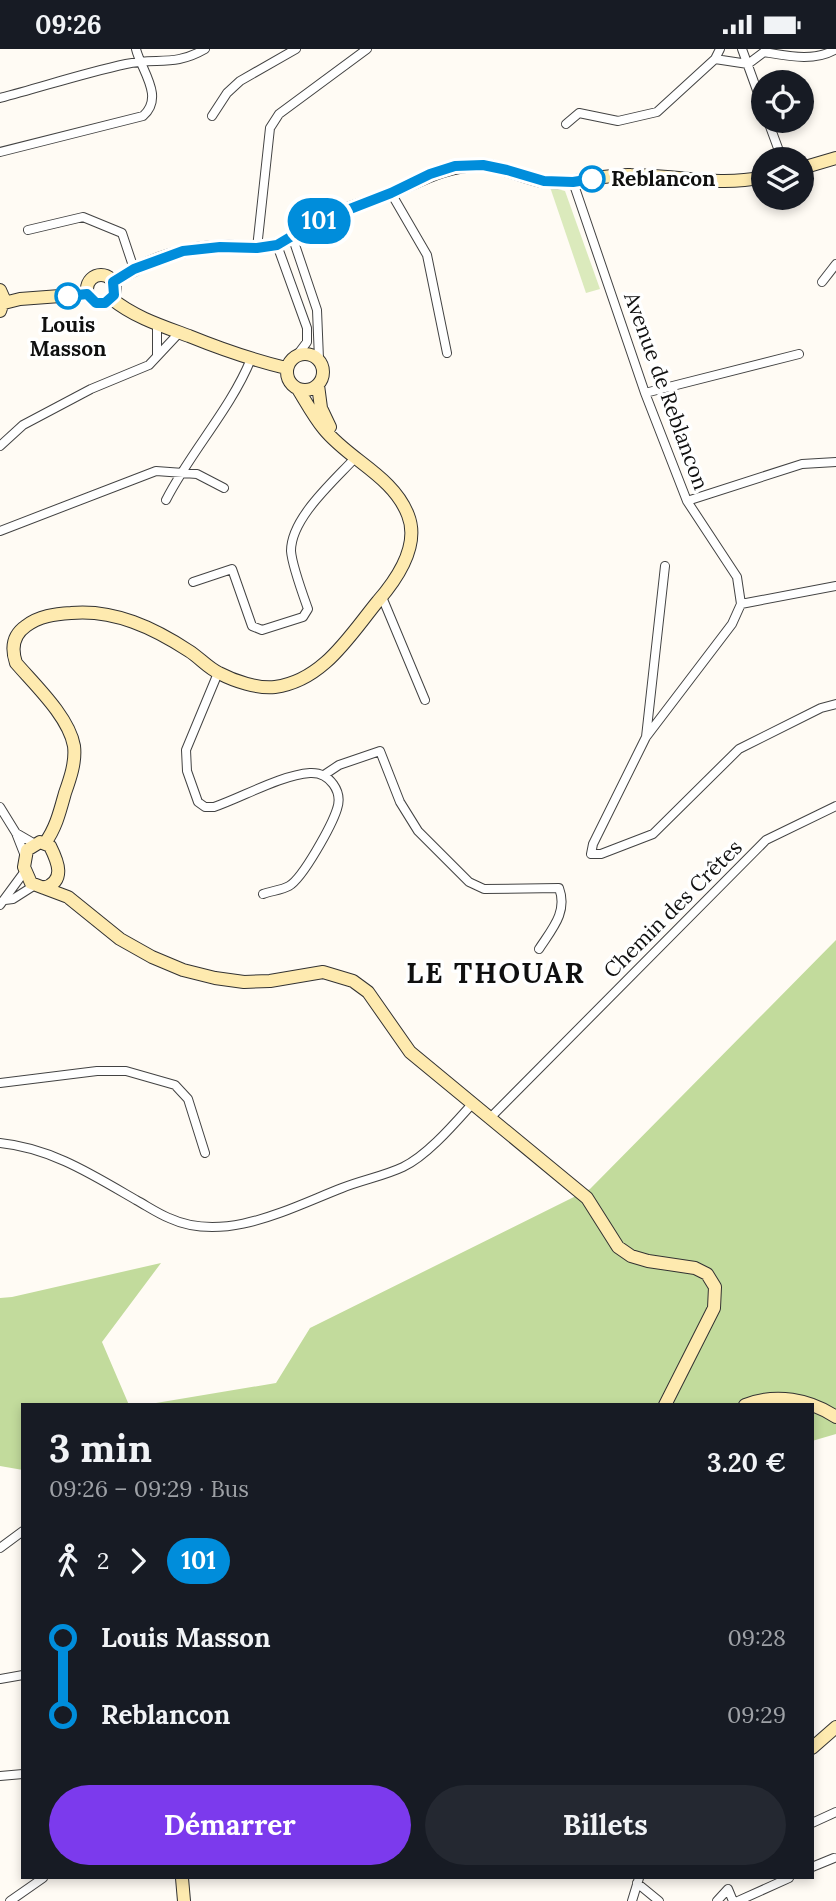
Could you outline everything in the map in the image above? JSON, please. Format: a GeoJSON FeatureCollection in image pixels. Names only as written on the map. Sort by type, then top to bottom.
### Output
{"type":"FeatureCollection","features":[{"type":"Feature","properties":{"kind":"street"},"geometry":{"type":"LineString","coordinates":[[0,152],[143,115],[151,109],[153,101],[146,69],[139,63],[136,49]]}},
{"type":"Feature","properties":{"kind":"street"},"geometry":{"type":"LineString","coordinates":[[0,98],[130,63],[174,62],[194,56],[205,49]]}},
{"type":"Feature","properties":{"kind":"street"},"geometry":{"type":"LineString","coordinates":[[212,116],[227,93],[240,81],[296,49]]}},
{"type":"Feature","properties":{"kind":"street"},"geometry":{"type":"LineString","coordinates":[[257,248],[270,128],[279,114],[367,49]]}},
{"type":"Feature","properties":{"kind":"street"},"geometry":{"type":"LineString","coordinates":[[566,124],[579,113],[618,121],[657,111],[688,86],[715,59],[720,49]]}},
{"type":"Feature","properties":{"kind":"street"},"geometry":{"type":"LineString","coordinates":[[742,49],[751,73]]}},
{"type":"Feature","properties":{"kind":"street"},"geometry":{"type":"LineString","coordinates":[[715,59],[748,64],[764,52],[796,57],[824,57],[836,49]]}},
{"type":"Feature","properties":{"kind":"street"},"geometry":{"type":"LineString","coordinates":[[814,164],[836,158]]}},
{"type":"Feature","properties":{"kind":"street"},"geometry":{"type":"LineString","coordinates":[[113,282],[134,269],[183,251],[277,245],[314,223],[455,166],[483,165],[544,181],[573,182],[630,174],[694,181],[751,179]]}},
{"type":"Feature","properties":{"kind":"street","name":"Avenue de Reblancon"},"geometry":{"type":"LineString","coordinates":[[573,182],[645,393],[687,501],[737,577],[741,604]]}},
{"type":"Feature","properties":{"kind":"street"},"geometry":{"type":"LineString","coordinates":[[391,193],[427,255],[447,353]]}},
{"type":"Feature","properties":{"kind":"street"},"geometry":{"type":"LineString","coordinates":[[28,230],[83,216],[122,233],[134,269]]}},
{"type":"Feature","properties":{"kind":"street"},"geometry":{"type":"LineString","coordinates":[[292,236],[317,310],[319,359],[324,371],[318,384],[321,408],[336,440]]}},
{"type":"Feature","properties":{"kind":"street"},"geometry":{"type":"LineString","coordinates":[[68,897],[54,855],[59,816],[72,770],[74,748],[63,719],[16,663],[13,653],[16,634],[28,624],[50,615],[85,612],[109,614],[137,622],[190,651],[218,673],[256,685],[274,687],[297,682],[329,661],[382,597],[403,564],[409,549],[409,517],[397,493],[324,430],[298,389],[288,380],[286,368],[307,342],[307,328],[277,245]]}},
{"type":"Feature","properties":{"kind":"street"},"geometry":{"type":"LineString","coordinates":[[822,282],[836,264]]}},
{"type":"Feature","properties":{"kind":"street"},"geometry":{"type":"LineString","coordinates":[[100,275],[110,278],[115,290],[112,299],[105,303],[96,303],[87,291],[91,278],[100,275]]}},
{"type":"Feature","properties":{"kind":"street"},"geometry":{"type":"LineString","coordinates":[[2,300],[87,291]]}},
{"type":"Feature","properties":{"kind":"street"},"geometry":{"type":"LineString","coordinates":[[112,299],[123,309],[157,325],[251,359],[286,368]]}},
{"type":"Feature","properties":{"kind":"street"},"geometry":{"type":"LineString","coordinates":[[157,325],[157,356]]}},
{"type":"Feature","properties":{"kind":"street"},"geometry":{"type":"LineString","coordinates":[[0,446],[23,425],[91,389],[149,366],[180,333]]}},
{"type":"Feature","properties":{"kind":"street"},"geometry":{"type":"LineString","coordinates":[[298,354],[307,353],[319,359]]}},
{"type":"Feature","properties":{"kind":"street"},"geometry":{"type":"LineString","coordinates":[[645,393],[799,353]]}},
{"type":"Feature","properties":{"kind":"street"},"geometry":{"type":"LineString","coordinates":[[166,500],[179,474],[242,381],[251,359]]}},
{"type":"Feature","properties":{"kind":"street"},"geometry":{"type":"LineString","coordinates":[[298,389],[307,390],[318,384]]}},
{"type":"Feature","properties":{"kind":"street"},"geometry":{"type":"LineString","coordinates":[[193,582],[232,569],[252,626],[262,630],[303,617],[307,609],[291,551],[297,531],[306,512],[355,458]]}},
{"type":"Feature","properties":{"kind":"street"},"geometry":{"type":"LineString","coordinates":[[687,501],[802,464],[836,462]]}},
{"type":"Feature","properties":{"kind":"street"},"geometry":{"type":"LineString","coordinates":[[0,531],[156,471],[197,474],[225,488]]}},
{"type":"Feature","properties":{"kind":"street"},"geometry":{"type":"LineString","coordinates":[[646,737],[665,566]]}},
{"type":"Feature","properties":{"kind":"street"},"geometry":{"type":"LineString","coordinates":[[836,586],[741,604],[732,624],[646,737],[593,844],[591,855],[653,834],[739,749],[821,708],[836,704]]}},
{"type":"Feature","properties":{"kind":"street"},"geometry":{"type":"LineString","coordinates":[[382,597],[425,699]]}},
{"type":"Feature","properties":{"kind":"street"},"geometry":{"type":"LineString","coordinates":[[218,673],[186,750],[187,771],[198,802],[205,807],[214,807],[275,783],[312,773],[324,775],[339,793],[338,808],[307,866],[289,886],[263,894]]}},
{"type":"Feature","properties":{"kind":"street"},"geometry":{"type":"LineString","coordinates":[[324,775],[339,765],[380,751],[400,802],[418,831],[469,882],[484,890],[559,888],[563,899],[562,908],[539,949]]}},
{"type":"Feature","properties":{"kind":"street","name":"Chemin des Crêtes"},"geometry":{"type":"LineString","coordinates":[[491,1117],[766,840],[836,806]]}},
{"type":"Feature","properties":{"kind":"street"},"geometry":{"type":"LineString","coordinates":[[0,807],[16,833],[25,856]]}},
{"type":"Feature","properties":{"kind":"street"},"geometry":{"type":"LineString","coordinates":[[59,816],[40,843],[27,850],[27,878],[39,886],[68,897],[120,939],[183,970],[244,982],[270,981],[323,972],[353,981],[368,992],[410,1052],[587,1198],[618,1247],[631,1256],[695,1268],[707,1274],[715,1287],[714,1308],[667,1403]]}},
{"type":"Feature","properties":{"kind":"street"},"geometry":{"type":"LineString","coordinates":[[16,833],[40,843],[54,855]]}},
{"type":"Feature","properties":{"kind":"street"},"geometry":{"type":"LineString","coordinates":[[3,903],[25,871]]}},
{"type":"Feature","properties":{"kind":"street"},"geometry":{"type":"LineString","coordinates":[[3,903],[39,886],[55,882],[59,876]]}},
{"type":"Feature","properties":{"kind":"street"},"geometry":{"type":"LineString","coordinates":[[0,1083],[97,1071],[126,1071],[175,1085],[188,1099],[205,1153]]}},
{"type":"Feature","properties":{"kind":"street"},"geometry":{"type":"LineString","coordinates":[[0,1143],[19,1145],[54,1155],[170,1219],[210,1227],[234,1225],[285,1211],[404,1167],[443,1136],[473,1103]]}},
{"type":"Feature","properties":{"kind":"street"},"geometry":{"type":"LineString","coordinates":[[751,1403],[764,1399],[793,1399],[807,1403]]}},
{"type":"Feature","properties":{"kind":"street"},"geometry":{"type":"LineString","coordinates":[[814,1405],[836,1417]]}},
{"type":"Feature","properties":{"kind":"street"},"geometry":{"type":"LineString","coordinates":[[0,1548],[21,1532]]}},
{"type":"Feature","properties":{"kind":"street"},"geometry":{"type":"LineString","coordinates":[[0,1679],[21,1675]]}},
{"type":"Feature","properties":{"kind":"street"},"geometry":{"type":"LineString","coordinates":[[814,1746],[836,1727]]}},
{"type":"Feature","properties":{"kind":"street"},"geometry":{"type":"LineString","coordinates":[[0,1776],[21,1774]]}},
{"type":"Feature","properties":{"kind":"street"},"geometry":{"type":"LineString","coordinates":[[814,1822],[836,1812]]}},
{"type":"Feature","properties":{"kind":"street"},"geometry":{"type":"LineString","coordinates":[[814,1866],[834,1858]]}},
{"type":"Feature","properties":{"kind":"street"},"geometry":{"type":"LineString","coordinates":[[10,1901],[42,1879]]}},
{"type":"Feature","properties":{"kind":"street"},"geometry":{"type":"LineString","coordinates":[[182,1879],[184,1901]]}},
{"type":"Feature","properties":{"kind":"street"},"geometry":{"type":"LineString","coordinates":[[723,1879],[735,1901],[787,1879]]}},
{"type":"Feature","properties":{"kind":"street"},"geometry":{"type":"LineString","coordinates":[[632,1901],[638,1880],[659,1901]]}},
{"type":"Feature","properties":{"kind":"street"},"geometry":{"type":"LineString","coordinates":[[717,1901],[728,1889]]}},
{"type":"Feature","properties":{"kind":"green space"},"geometry":{"type":"Polygon","coordinates":[[[550,187],[565,191],[600,289],[586,293],[550,187]]]}},
{"type":"Feature","properties":{"kind":"green space"},"geometry":{"type":"Polygon","coordinates":[[[836,940],[836,1434],[814,1440],[814,1403],[156,1403],[276,1383],[310,1328],[590,1189],[836,940]]]}},
{"type":"Feature","properties":{"kind":"green space"},"geometry":{"type":"Polygon","coordinates":[[[161,1263],[102,1342],[128,1403],[21,1403],[21,1470],[0,1466],[0,1298],[161,1263]]]}},
{"type":"Feature","properties":{"kind":"bus line","name":"101"},"geometry":{"type":"LineString","coordinates":[[68,296],[87,294],[96,303],[108,302],[114,295],[113,282],[149,262],[183,251],[277,245],[314,223],[455,166],[483,165],[544,181],[573,182],[592,179]]}},
{"type":"Feature","properties":{"kind":"place","name":"Reblancon"},"geometry":{"type":"Point","coordinates":[592,179]}},
{"type":"Feature","properties":{"kind":"place","name":"Louis Masson"},"geometry":{"type":"Point","coordinates":[68,296]}},
{"type":"Feature","properties":{"kind":"district","name":"LE THOUAR"},"geometry":{"type":"Point","coordinates":[496,973]}}]}
